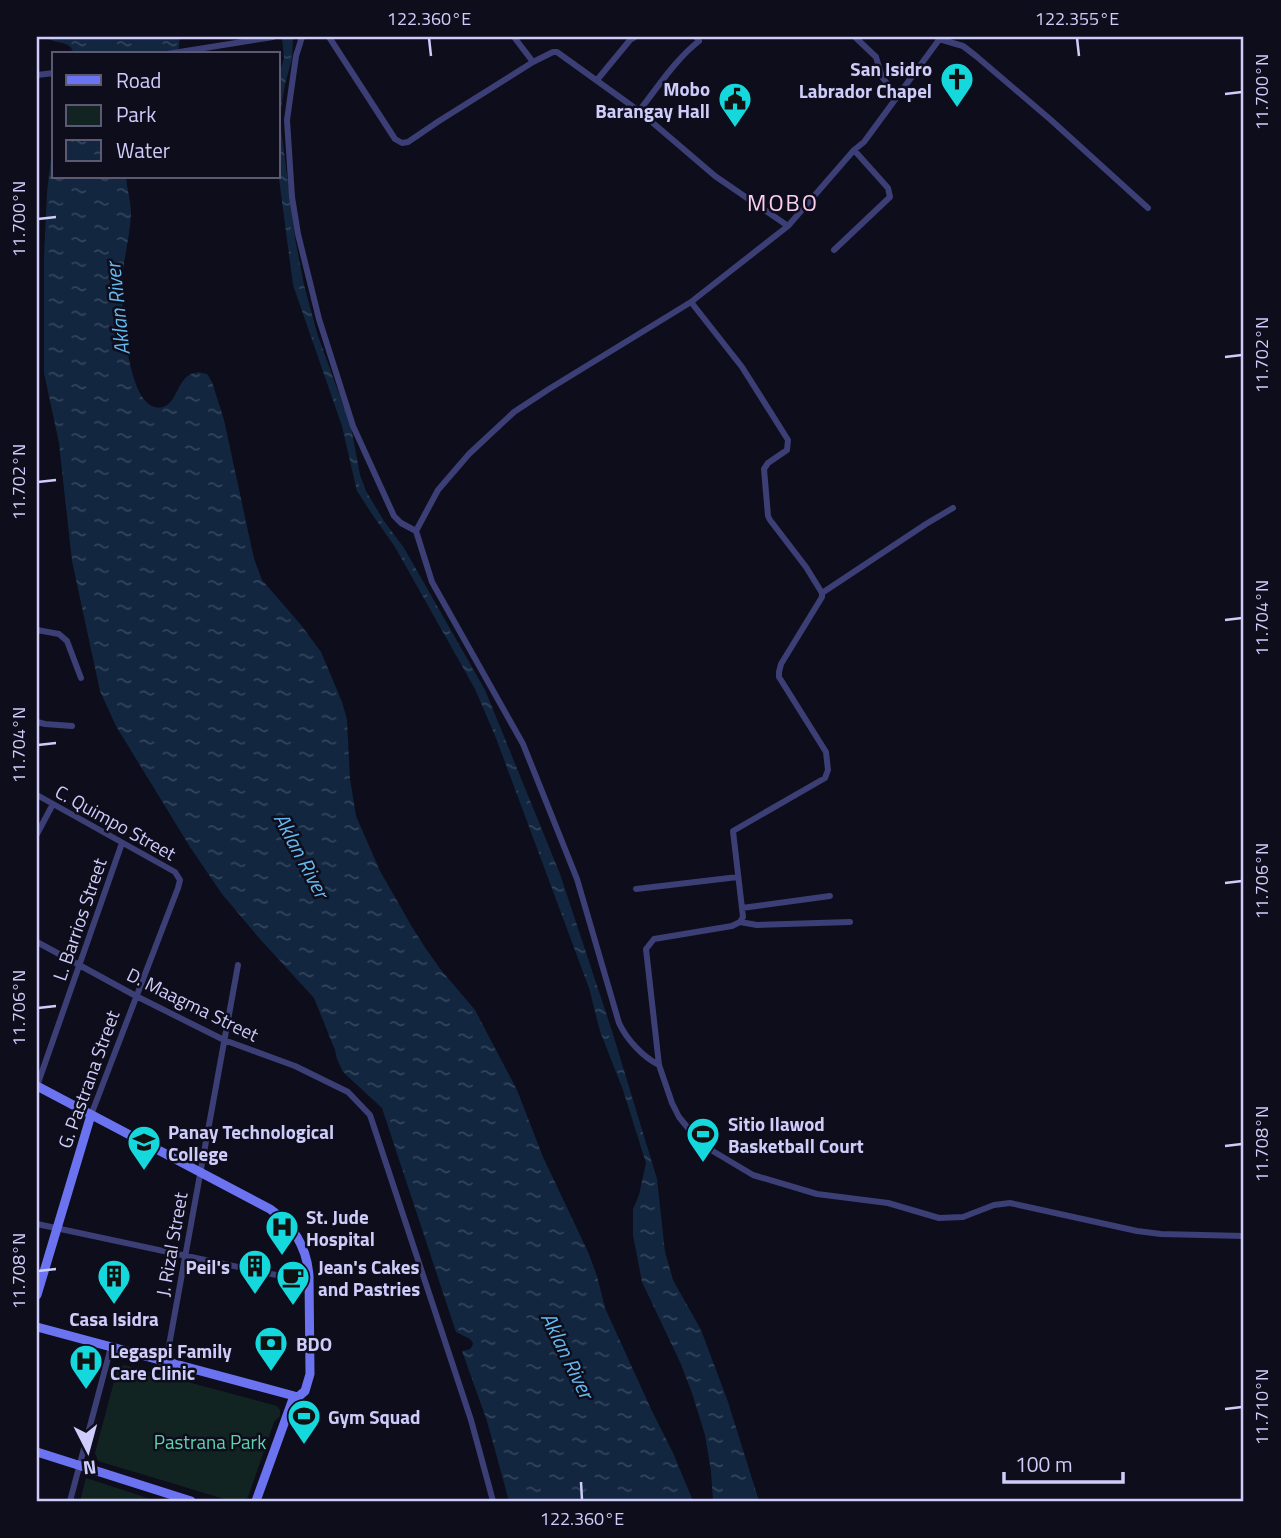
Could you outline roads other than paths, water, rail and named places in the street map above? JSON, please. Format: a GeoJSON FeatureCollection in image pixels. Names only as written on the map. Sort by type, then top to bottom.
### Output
{"type":"FeatureCollection","features":[{"type":"Feature","properties":{"kind":"street"},"geometry":{"type":"LineString","coordinates":[[180,52],[274,37]]}},
{"type":"Feature","properties":{"kind":"street"},"geometry":{"type":"LineString","coordinates":[[302,37],[296,56],[286,120],[292,197],[319,319],[353,426],[394,516],[416,531],[432,582],[523,744],[577,879],[619,1023],[624,1033],[649,1059],[659,1065]]}},
{"type":"Feature","properties":{"kind":"street"},"geometry":{"type":"LineString","coordinates":[[329,37],[395,139],[401,143],[408,142],[533,62],[557,52],[639,111],[715,176],[789,226]]}},
{"type":"Feature","properties":{"kind":"street"},"geometry":{"type":"LineString","coordinates":[[514,37],[533,62]]}},
{"type":"Feature","properties":{"kind":"street"},"geometry":{"type":"LineString","coordinates":[[597,80],[629,40],[635,37]]}},
{"type":"Feature","properties":{"kind":"street"},"geometry":{"type":"LineString","coordinates":[[639,111],[675,64],[699,41],[696,37]]}},
{"type":"Feature","properties":{"kind":"street"},"geometry":{"type":"LineString","coordinates":[[855,37],[876,57],[882,77],[897,96]]}},
{"type":"Feature","properties":{"kind":"street"},"geometry":{"type":"LineString","coordinates":[[416,531],[438,490],[469,454],[514,412],[691,302],[789,226],[854,150],[864,142],[940,38],[963,46],[976,56],[1148,208]]}},
{"type":"Feature","properties":{"kind":"street"},"geometry":{"type":"LineString","coordinates":[[834,250],[890,197],[888,188],[854,150]]}},
{"type":"Feature","properties":{"kind":"street"},"geometry":{"type":"LineString","coordinates":[[691,302],[742,367],[788,440],[787,450],[765,467],[768,516],[772,525],[806,567],[822,597],[781,664],[779,677],[822,742],[828,770],[825,778],[817,784],[733,831],[743,917],[740,922],[732,926],[654,939],[648,944],[646,955],[659,1065],[679,1117],[701,1144],[753,1175],[817,1194],[888,1203],[939,1218],[962,1217],[1000,1203],[1017,1204],[1137,1231],[1244,1236]]}},
{"type":"Feature","properties":{"kind":"street"},"geometry":{"type":"LineString","coordinates":[[822,593],[953,508]]}},
{"type":"Feature","properties":{"kind":"street"},"geometry":{"type":"LineString","coordinates":[[37,630],[59,634],[67,641],[81,678]]}},
{"type":"Feature","properties":{"kind":"street"},"geometry":{"type":"LineString","coordinates":[[37,722],[72,726]]}},
{"type":"Feature","properties":{"kind":"street","name":"C. Quimpo Street"},"geometry":{"type":"LineString","coordinates":[[37,795],[175,872],[179,877]]}},
{"type":"Feature","properties":{"kind":"street"},"geometry":{"type":"LineString","coordinates":[[37,834],[52,804]]}},
{"type":"Feature","properties":{"kind":"street","name":"L. Barrios Street"},"geometry":{"type":"LineString","coordinates":[[37,1086],[122,843]]}},
{"type":"Feature","properties":{"kind":"street","name":"G. Pastrana Street"},"geometry":{"type":"LineString","coordinates":[[37,1295],[91,1115],[178,888],[179,877]]}},
{"type":"Feature","properties":{"kind":"street"},"geometry":{"type":"LineString","coordinates":[[636,889],[738,877]]}},
{"type":"Feature","properties":{"kind":"street"},"geometry":{"type":"LineString","coordinates":[[742,908],[830,896]]}},
{"type":"Feature","properties":{"kind":"street"},"geometry":{"type":"LineString","coordinates":[[740,922],[757,925],[850,922]]}},
{"type":"Feature","properties":{"kind":"street","name":"D. Maagma Street"},"geometry":{"type":"LineString","coordinates":[[37,942],[224,1041],[306,1071],[348,1093],[370,1115],[471,1420],[494,1501]]}},
{"type":"Feature","properties":{"kind":"street","name":"J. Rizal Street"},"geometry":{"type":"LineString","coordinates":[[166,1362],[238,965]]}},
{"type":"Feature","properties":{"kind":"street"},"geometry":{"type":"LineString","coordinates":[[37,1086],[270,1209],[293,1230],[302,1246],[308,1263],[310,1374],[305,1391],[296,1397],[256,1501]]}},
{"type":"Feature","properties":{"kind":"street"},"geometry":{"type":"LineString","coordinates":[[37,1224],[309,1282]]}},
{"type":"Feature","properties":{"kind":"street"},"geometry":{"type":"LineString","coordinates":[[37,1327],[296,1397]]}},
{"type":"Feature","properties":{"kind":"street"},"geometry":{"type":"LineString","coordinates":[[70,1501],[111,1347]]}},
{"type":"Feature","properties":{"kind":"street"},"geometry":{"type":"LineString","coordinates":[[37,1452],[191,1501]]}},
{"type":"Feature","properties":{"kind":"water"},"geometry":{"type":"Polygon","coordinates":[[[45,37],[180,37],[178,52],[73,52],[66,44],[45,37]]]}},
{"type":"Feature","properties":{"kind":"water"},"geometry":{"type":"Polygon","coordinates":[[[282,37],[293,37],[292,59],[281,109],[281,129],[295,238],[317,333],[351,427],[360,475],[366,491],[404,548],[485,690],[560,874],[657,1179],[665,1252],[673,1280],[701,1330],[728,1402],[759,1501],[713,1501],[705,1435],[692,1393],[642,1282],[633,1235],[633,1209],[646,1163],[623,1090],[600,1031],[589,988],[496,738],[475,689],[395,547],[357,491],[342,426],[293,285],[279,178],[280,71],[284,58],[282,37]]]}},
{"type":"Feature","properties":{"kind":"water","name":"Aklan River"},"geometry":{"type":"Polygon","coordinates":[[[52,151],[52,178],[126,178],[131,214],[122,295],[128,352],[138,388],[146,401],[155,407],[164,407],[170,403],[188,375],[207,374],[212,382],[224,420],[254,559],[262,580],[321,652],[342,702],[347,720],[350,779],[356,816],[380,871],[412,927],[441,970],[475,1010],[517,1090],[543,1157],[588,1252],[605,1308],[693,1501],[509,1501],[487,1421],[462,1351],[471,1348],[473,1343],[456,1332],[382,1108],[343,1072],[314,998],[222,894],[116,726],[100,691],[72,561],[59,443],[44,373],[47,192],[52,151]]]}},
{"type":"Feature","properties":{"kind":"place","name":"San Isidro Labrador Chapel"},"geometry":{"type":"Point","coordinates":[957,109]}},
{"type":"Feature","properties":{"kind":"place","name":"Mobo Barangay Hall"},"geometry":{"type":"Point","coordinates":[735,129]}},
{"type":"Feature","properties":{"kind":"place","name":"Sitio Ilawod Basketball Court"},"geometry":{"type":"Point","coordinates":[703,1164]}},
{"type":"Feature","properties":{"kind":"place","name":"Panay Technological College"},"geometry":{"type":"Point","coordinates":[144,1172]}},
{"type":"Feature","properties":{"kind":"place","name":"St. Jude Hospital"},"geometry":{"type":"Point","coordinates":[282,1257]}},
{"type":"Feature","properties":{"kind":"place","name":"Peil's"},"geometry":{"type":"Point","coordinates":[255,1296]}},
{"type":"Feature","properties":{"kind":"place","name":"Casa Isidra"},"geometry":{"type":"Point","coordinates":[114,1306]}},
{"type":"Feature","properties":{"kind":"place","name":"Jean's Cakes and Pastries"},"geometry":{"type":"Point","coordinates":[293,1307]}},
{"type":"Feature","properties":{"kind":"place","name":"BDO"},"geometry":{"type":"Point","coordinates":[271,1373]}},
{"type":"Feature","properties":{"kind":"place","name":"Legaspi Family Care Clinic"},"geometry":{"type":"Point","coordinates":[86,1391]}},
{"type":"Feature","properties":{"kind":"place","name":"Gym Squad"},"geometry":{"type":"Point","coordinates":[304,1446]}},
{"type":"Feature","properties":{"kind":"district","name":"MOBO"},"geometry":{"type":"Point","coordinates":[783,202]}},
{"type":"Feature","properties":{"kind":"park label","name":"Pastrana Park"},"geometry":{"type":"Point","coordinates":[210,1441]}}]}
